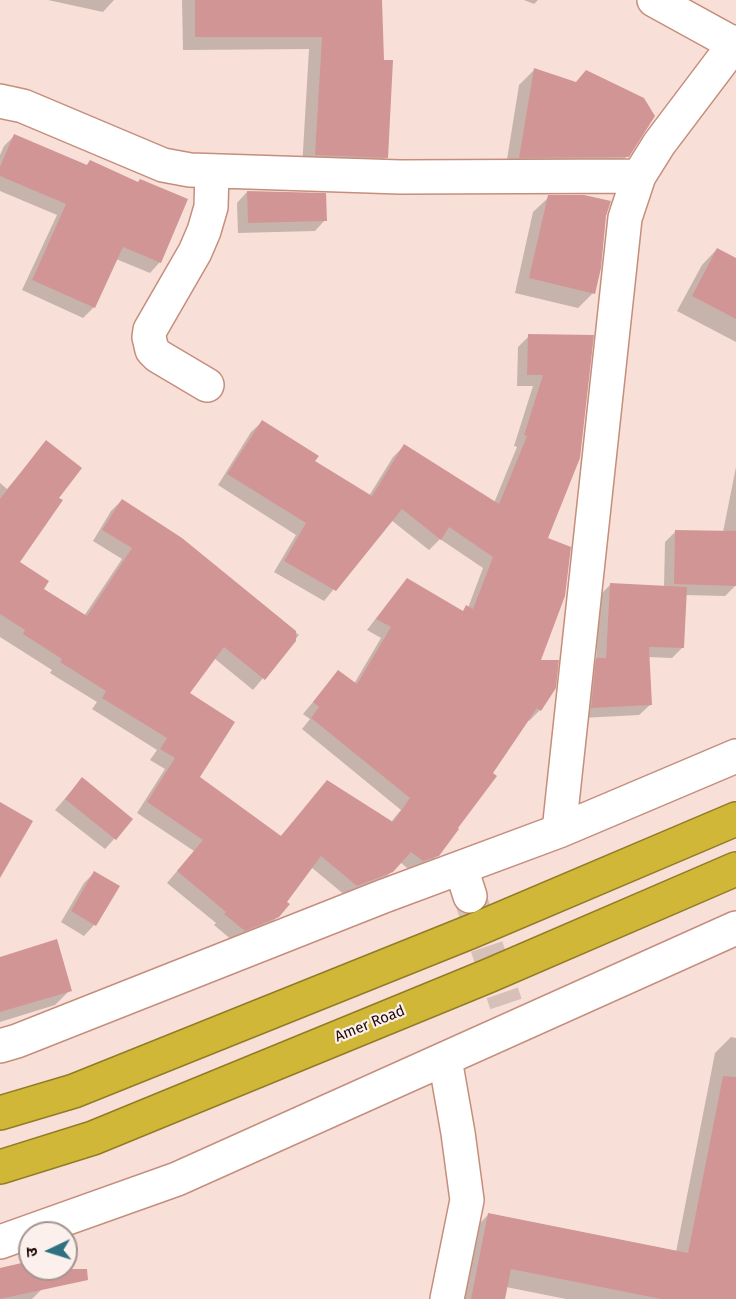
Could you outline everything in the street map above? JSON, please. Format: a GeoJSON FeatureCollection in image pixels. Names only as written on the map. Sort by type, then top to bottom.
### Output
{"type":"FeatureCollection","features":[{"type":"Feature","properties":{"kind":"highway"},"geometry":{"type":"LineString","coordinates":[[0,1113],[85,1086],[470,932],[736,819]]}},
{"type":"Feature","properties":{"kind":"highway","name":"Amer Road"},"geometry":{"type":"LineString","coordinates":[[0,1167],[93,1138],[488,976],[736,869]]}},
{"type":"Feature","properties":{"kind":"street"},"geometry":{"type":"LineString","coordinates":[[559,831],[625,218],[639,176],[659,144],[735,43],[654,0]]}},
{"type":"Feature","properties":{"kind":"street"},"geometry":{"type":"LineString","coordinates":[[0,101],[23,106],[164,165],[190,170],[400,177],[639,176]]}},
{"type":"Feature","properties":{"kind":"street"},"geometry":{"type":"LineString","coordinates":[[207,386],[158,356],[152,350],[149,337],[150,330],[195,252],[204,231],[211,207],[212,171]]}},
{"type":"Feature","properties":{"kind":"street"},"geometry":{"type":"LineString","coordinates":[[0,1046],[465,882],[559,831],[736,756]]}},
{"type":"Feature","properties":{"kind":"street"},"geometry":{"type":"LineString","coordinates":[[0,1242],[177,1179],[445,1059],[509,1016],[736,928]]}},
{"type":"Feature","properties":{"kind":"street"},"geometry":{"type":"LineString","coordinates":[[445,1059],[467,1200],[447,1299]]}},
{"type":"Feature","properties":{"kind":"building"},"geometry":{"type":"Polygon","coordinates":[[[195,0],[382,0],[384,60],[393,60],[388,158],[315,155],[322,37],[195,37],[195,0]]]}},
{"type":"Feature","properties":{"kind":"building"},"geometry":{"type":"Polygon","coordinates":[[[534,68],[576,82],[586,70],[644,98],[655,116],[629,157],[519,158],[534,68]]]}},
{"type":"Feature","properties":{"kind":"building"},"geometry":{"type":"Polygon","coordinates":[[[14,134],[87,165],[90,160],[138,182],[140,179],[188,199],[161,263],[123,247],[95,308],[32,280],[66,204],[0,176],[0,167],[14,134]]]}},
{"type":"Feature","properties":{"kind":"building"},"geometry":{"type":"Polygon","coordinates":[[[247,191],[326,193],[327,221],[248,223],[247,191]]]}},
{"type":"Feature","properties":{"kind":"building"},"geometry":{"type":"Polygon","coordinates":[[[548,195],[584,195],[611,201],[606,216],[601,268],[595,294],[529,278],[548,195]]]}},
{"type":"Feature","properties":{"kind":"building"},"geometry":{"type":"Polygon","coordinates":[[[717,248],[736,258],[736,319],[692,296],[717,248]]]}},
{"type":"Feature","properties":{"kind":"building"},"geometry":{"type":"Polygon","coordinates":[[[528,334],[594,335],[580,458],[548,538],[571,547],[565,596],[541,660],[559,660],[556,688],[541,711],[537,708],[493,773],[497,776],[439,856],[423,861],[411,852],[393,872],[357,886],[321,856],[287,902],[290,904],[279,917],[245,931],[177,871],[203,840],[147,802],[175,758],[160,749],[167,738],[102,698],[106,691],[60,662],[62,659],[23,634],[25,630],[0,614],[0,499],[46,440],[82,468],[59,498],[63,500],[20,562],[49,581],[44,589],[87,616],[132,548],[102,530],[122,499],[182,538],[296,631],[296,641],[265,680],[224,647],[190,693],[235,722],[200,777],[281,836],[327,780],[393,822],[410,798],[311,718],[319,707],[313,702],[338,670],[357,684],[391,627],[376,619],[407,578],[463,611],[466,605],[473,609],[493,557],[449,527],[441,540],[402,509],[336,591],[284,561],[306,523],[227,474],[262,420],[319,456],[315,461],[372,496],[404,444],[499,504],[527,436],[524,435],[543,375],[527,375],[528,334]]]}},
{"type":"Feature","properties":{"kind":"building"},"geometry":{"type":"Polygon","coordinates":[[[675,530],[736,531],[736,586],[674,584],[675,530]]]}},
{"type":"Feature","properties":{"kind":"building"},"geometry":{"type":"Polygon","coordinates":[[[610,583],[687,587],[684,648],[649,647],[652,705],[591,708],[596,658],[606,658],[610,583]]]}},
{"type":"Feature","properties":{"kind":"building"},"geometry":{"type":"Polygon","coordinates":[[[82,777],[133,819],[116,840],[65,799],[82,777]]]}},
{"type":"Feature","properties":{"kind":"building"},"geometry":{"type":"Polygon","coordinates":[[[0,802],[33,821],[0,878],[0,802]]]}},
{"type":"Feature","properties":{"kind":"building"},"geometry":{"type":"Polygon","coordinates":[[[94,871],[120,886],[96,926],[71,911],[94,871]]]}},
{"type":"Feature","properties":{"kind":"building"},"geometry":{"type":"Polygon","coordinates":[[[57,939],[72,991],[0,1012],[0,957],[57,939]]]}},
{"type":"Feature","properties":{"kind":"building"},"geometry":{"type":"Polygon","coordinates":[[[723,1076],[736,1077],[736,1299],[661,1299],[511,1269],[505,1299],[471,1299],[488,1213],[688,1253],[723,1076]]]}},
{"type":"Feature","properties":{"kind":"building"},"geometry":{"type":"Polygon","coordinates":[[[18,1264],[18,1281],[78,1281],[78,1269],[87,1269],[88,1280],[0,1299],[0,1268],[18,1264]]]}},
{"type":"Feature","properties":{"kind":"tunnel"},"geometry":{"type":"LineString","coordinates":[[471,900],[506,1004]]}}]}
